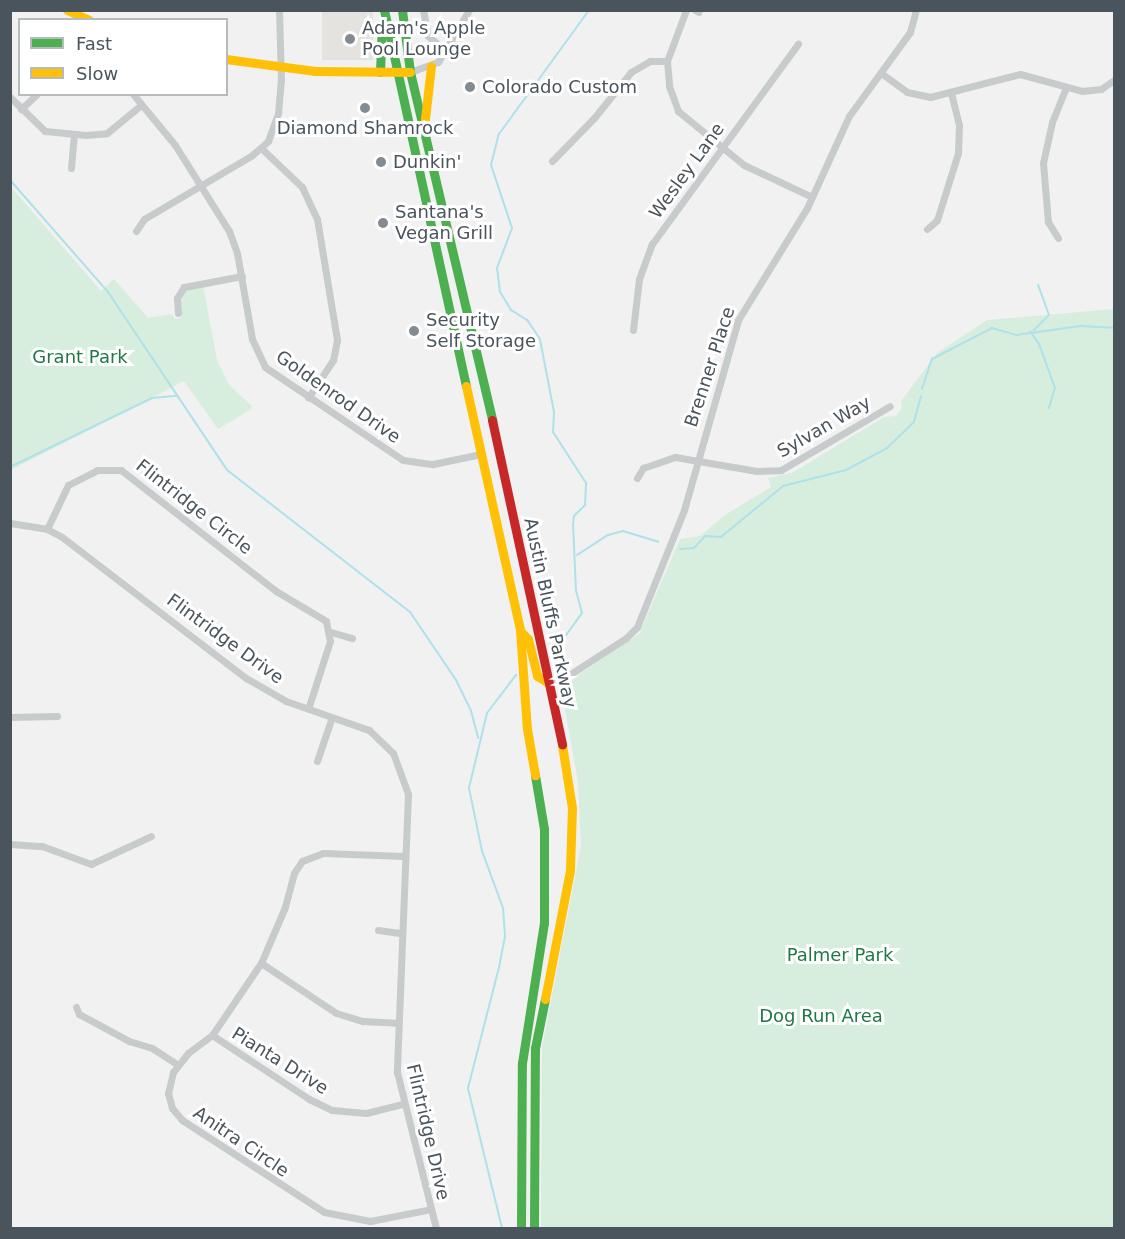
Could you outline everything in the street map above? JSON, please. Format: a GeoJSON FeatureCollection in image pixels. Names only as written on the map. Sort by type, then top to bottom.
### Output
{"type":"FeatureCollection","features":[{"type":"Feature","properties":{"kind":"main road"},"geometry":{"type":"LineString","coordinates":[[67,10],[85,18]]}},
{"type":"Feature","properties":{"kind":"main road","name":"Austin Bluffs Parkway"},"geometry":{"type":"LineString","coordinates":[[402,10],[410,72],[564,754],[573,825],[567,891],[535,1048],[534,1228]]}},
{"type":"Feature","properties":{"kind":"main road"},"geometry":{"type":"LineString","coordinates":[[380,72],[384,12]]}},
{"type":"Feature","properties":{"kind":"main road","name":"Austin Bluffs Parkway"},"geometry":{"type":"LineString","coordinates":[[384,12],[395,71],[520,630],[527,729],[546,864],[542,942],[523,1046],[521,1228]]}},
{"type":"Feature","properties":{"kind":"main road"},"geometry":{"type":"LineString","coordinates":[[228,59],[281,68],[410,72]]}},
{"type":"Feature","properties":{"kind":"main road"},"geometry":{"type":"LineString","coordinates":[[425,134],[431,66]]}},
{"type":"Feature","properties":{"kind":"main road"},"geometry":{"type":"LineString","coordinates":[[520,630],[528,639],[537,676],[547,682]]}},
{"type":"Feature","properties":{"kind":"street"},"geometry":{"type":"LineString","coordinates":[[136,231],[144,219],[261,148],[275,124],[281,68],[279,10]]}},
{"type":"Feature","properties":{"kind":"street"},"geometry":{"type":"LineString","coordinates":[[423,10],[428,36],[446,51]]}},
{"type":"Feature","properties":{"kind":"street"},"geometry":{"type":"LineString","coordinates":[[410,72],[431,66],[446,51],[469,10]]}},
{"type":"Feature","properties":{"kind":"street"},"geometry":{"type":"LineString","coordinates":[[686,10],[667,61],[669,86],[678,111],[751,169],[812,197]]}},
{"type":"Feature","properties":{"kind":"street","name":"Brenner Place"},"geometry":{"type":"LineString","coordinates":[[547,682],[569,675],[626,638],[637,627],[684,510],[738,320],[812,197],[849,116],[910,32],[916,10]]}},
{"type":"Feature","properties":{"kind":"street","name":"Wesley Lane"},"geometry":{"type":"LineString","coordinates":[[633,330],[639,279],[648,252],[798,44]]}},
{"type":"Feature","properties":{"kind":"street"},"geometry":{"type":"LineString","coordinates":[[552,161],[594,118],[631,72],[650,61],[667,61]]}},
{"type":"Feature","properties":{"kind":"street"},"geometry":{"type":"LineString","coordinates":[[881,73],[914,94],[930,97],[1020,74],[1088,92],[1114,80]]}},
{"type":"Feature","properties":{"kind":"street"},"geometry":{"type":"LineString","coordinates":[[1058,238],[1048,222],[1042,163],[1052,122],[1066,88]]}},
{"type":"Feature","properties":{"kind":"street"},"geometry":{"type":"LineString","coordinates":[[927,229],[937,220],[958,153],[959,125],[951,93]]}},
{"type":"Feature","properties":{"kind":"street"},"geometry":{"type":"LineString","coordinates":[[21,109],[35,96]]}},
{"type":"Feature","properties":{"kind":"street","name":"Goldenrod Drive"},"geometry":{"type":"LineString","coordinates":[[134,96],[176,145],[232,237],[242,276],[252,339],[260,359],[308,398],[403,460],[433,464],[481,454]]}},
{"type":"Feature","properties":{"kind":"street"},"geometry":{"type":"LineString","coordinates":[[10,97],[45,131],[74,134],[107,133],[141,105]]}},
{"type":"Feature","properties":{"kind":"street"},"geometry":{"type":"LineString","coordinates":[[71,168],[74,134]]}},
{"type":"Feature","properties":{"kind":"street"},"geometry":{"type":"LineString","coordinates":[[261,148],[306,191],[317,219],[337,340],[333,360],[308,398]]}},
{"type":"Feature","properties":{"kind":"street"},"geometry":{"type":"LineString","coordinates":[[178,313],[177,298],[184,287],[242,276]]}},
{"type":"Feature","properties":{"kind":"street","name":"Sylvan Way"},"geometry":{"type":"LineString","coordinates":[[637,478],[644,468],[669,458],[698,460],[757,471],[781,470],[890,406]]}},
{"type":"Feature","properties":{"kind":"street","name":"Flintridge Circle"},"geometry":{"type":"LineString","coordinates":[[47,530],[68,485],[98,470],[121,470],[276,591],[319,615],[331,632]]}},
{"type":"Feature","properties":{"kind":"street","name":"Flintridge Drive"},"geometry":{"type":"LineString","coordinates":[[10,523],[47,530],[82,549],[246,678],[308,709],[369,730],[393,753],[408,794],[396,1023],[397,1072],[403,1104],[436,1228]]}},
{"type":"Feature","properties":{"kind":"street"},"geometry":{"type":"LineString","coordinates":[[308,709],[331,632],[352,638]]}},
{"type":"Feature","properties":{"kind":"street"},"geometry":{"type":"LineString","coordinates":[[10,717],[57,716]]}},
{"type":"Feature","properties":{"kind":"street"},"geometry":{"type":"LineString","coordinates":[[317,761],[332,717]]}},
{"type":"Feature","properties":{"kind":"street"},"geometry":{"type":"LineString","coordinates":[[10,844],[42,846],[91,864],[151,836]]}},
{"type":"Feature","properties":{"kind":"street","name":"Anitra Circle"},"geometry":{"type":"LineString","coordinates":[[404,856],[323,853],[302,861],[294,873],[285,907],[261,963],[212,1035],[178,1065],[168,1093],[176,1114],[313,1207],[335,1216],[370,1221],[431,1209]]}},
{"type":"Feature","properties":{"kind":"street"},"geometry":{"type":"LineString","coordinates":[[378,930],[400,933]]}},
{"type":"Feature","properties":{"kind":"street"},"geometry":{"type":"LineString","coordinates":[[261,963],[336,1013],[363,1021],[396,1023]]}},
{"type":"Feature","properties":{"kind":"street"},"geometry":{"type":"LineString","coordinates":[[76,1007],[79,1014],[129,1041],[152,1048],[178,1065]]}},
{"type":"Feature","properties":{"kind":"street","name":"Pianta Drive"},"geometry":{"type":"LineString","coordinates":[[212,1035],[309,1099],[332,1110],[366,1113],[403,1104]]}},
{"type":"Feature","properties":{"kind":"shaded area"},"geometry":{"type":"Polygon","coordinates":[[[322,11],[373,11],[373,60],[322,60],[322,11]]]}},
{"type":"Feature","properties":{"kind":"green space","name":"Grant Park"},"geometry":{"type":"Polygon","coordinates":[[[11,187],[101,291],[114,279],[148,318],[172,314],[175,319],[181,318],[182,292],[203,285],[217,360],[230,386],[252,406],[250,410],[218,429],[184,381],[11,470],[11,187]]]}},
{"type":"Feature","properties":{"kind":"green space","name":"Palmer Park"},"geometry":{"type":"Polygon","coordinates":[[[1114,309],[1114,1228],[541,1228],[542,1047],[581,845],[578,782],[561,687],[639,634],[680,539],[700,536],[725,515],[771,487],[768,478],[792,473],[884,417],[896,416],[902,408],[901,401],[937,353],[987,320],[1114,309]]]}},
{"type":"Feature","properties":{"kind":"waterway"},"geometry":{"type":"LineString","coordinates":[[556,649],[582,613],[576,590],[573,525],[574,516],[585,505],[586,483],[553,432],[554,412],[540,339],[527,320],[511,310],[500,292],[497,268],[512,228],[491,165],[499,134],[589,10]]}},
{"type":"Feature","properties":{"kind":"waterway"},"geometry":{"type":"LineString","coordinates":[[10,180],[108,292],[227,470],[410,612],[456,680],[471,711],[478,738]]}},
{"type":"Feature","properties":{"kind":"waterway"},"geometry":{"type":"LineString","coordinates":[[1034,330],[1049,315],[1038,285]]}},
{"type":"Feature","properties":{"kind":"waterway"},"geometry":{"type":"LineString","coordinates":[[922,389],[932,359],[992,328],[1016,335],[1080,326],[1114,328]]}},
{"type":"Feature","properties":{"kind":"waterway"},"geometry":{"type":"LineString","coordinates":[[1030,331],[1039,344],[1055,388],[1049,408]]}},
{"type":"Feature","properties":{"kind":"waterway"},"geometry":{"type":"LineString","coordinates":[[10,467],[152,398],[177,396]]}},
{"type":"Feature","properties":{"kind":"waterway"},"geometry":{"type":"LineString","coordinates":[[680,549],[694,548],[705,536],[721,537],[783,486],[846,470],[887,448],[914,422],[921,396]]}},
{"type":"Feature","properties":{"kind":"waterway"},"geometry":{"type":"LineString","coordinates":[[577,555],[608,535],[623,531],[658,542]]}},
{"type":"Feature","properties":{"kind":"waterway"},"geometry":{"type":"LineString","coordinates":[[502,1228],[468,1088],[499,967],[505,936],[503,908],[482,851],[469,788],[487,713],[516,675]]}},
{"type":"Feature","properties":{"kind":"traffic: fast"},"geometry":{"type":"LineString","coordinates":[[384,10],[466,386]]}},
{"type":"Feature","properties":{"kind":"traffic: fast"},"geometry":{"type":"LineString","coordinates":[[402,10],[410,72],[492,420]]}},
{"type":"Feature","properties":{"kind":"traffic: fast"},"geometry":{"type":"LineString","coordinates":[[380,72],[382,23]]}},
{"type":"Feature","properties":{"kind":"traffic: fast"},"geometry":{"type":"LineString","coordinates":[[521,1228],[522,1063],[544,923],[544,829],[535,775]]}},
{"type":"Feature","properties":{"kind":"traffic: fast"},"geometry":{"type":"LineString","coordinates":[[534,1228],[535,1048],[545,999]]}},
{"type":"Feature","properties":{"kind":"traffic: slow"},"geometry":{"type":"LineString","coordinates":[[67,10],[85,18]]}},
{"type":"Feature","properties":{"kind":"traffic: slow"},"geometry":{"type":"LineString","coordinates":[[228,59],[315,71],[410,72]]}},
{"type":"Feature","properties":{"kind":"traffic: slow"},"geometry":{"type":"LineString","coordinates":[[425,119],[431,66]]}},
{"type":"Feature","properties":{"kind":"traffic: slow"},"geometry":{"type":"LineString","coordinates":[[466,386],[520,630],[527,729],[535,775]]}},
{"type":"Feature","properties":{"kind":"traffic: slow"},"geometry":{"type":"LineString","coordinates":[[520,631],[528,639],[537,676],[547,682]]}},
{"type":"Feature","properties":{"kind":"traffic: slow"},"geometry":{"type":"LineString","coordinates":[[545,999],[570,870],[572,808],[562,745]]}},
{"type":"Feature","properties":{"kind":"traffic: jam"},"geometry":{"type":"LineString","coordinates":[[492,420],[562,745]]}},
{"type":"Feature","properties":{"kind":"place","name":"Adam's Apple Pool Lounge"},"geometry":{"type":"Point","coordinates":[350,39]}},
{"type":"Feature","properties":{"kind":"place","name":"Colorado Custom"},"geometry":{"type":"Point","coordinates":[470,87]}},
{"type":"Feature","properties":{"kind":"place","name":"Diamond Shamrock"},"geometry":{"type":"Point","coordinates":[365,108]}},
{"type":"Feature","properties":{"kind":"place","name":"Dunkin'"},"geometry":{"type":"Point","coordinates":[381,162]}},
{"type":"Feature","properties":{"kind":"place","name":"Santana's Vegan Grill"},"geometry":{"type":"Point","coordinates":[383,223]}},
{"type":"Feature","properties":{"kind":"place","name":"Security Self Storage"},"geometry":{"type":"Point","coordinates":[414,331]}},
{"type":"Feature","properties":{"kind":"park label","name":"Dog Run Area"},"geometry":{"type":"Point","coordinates":[821,1016]}}]}
